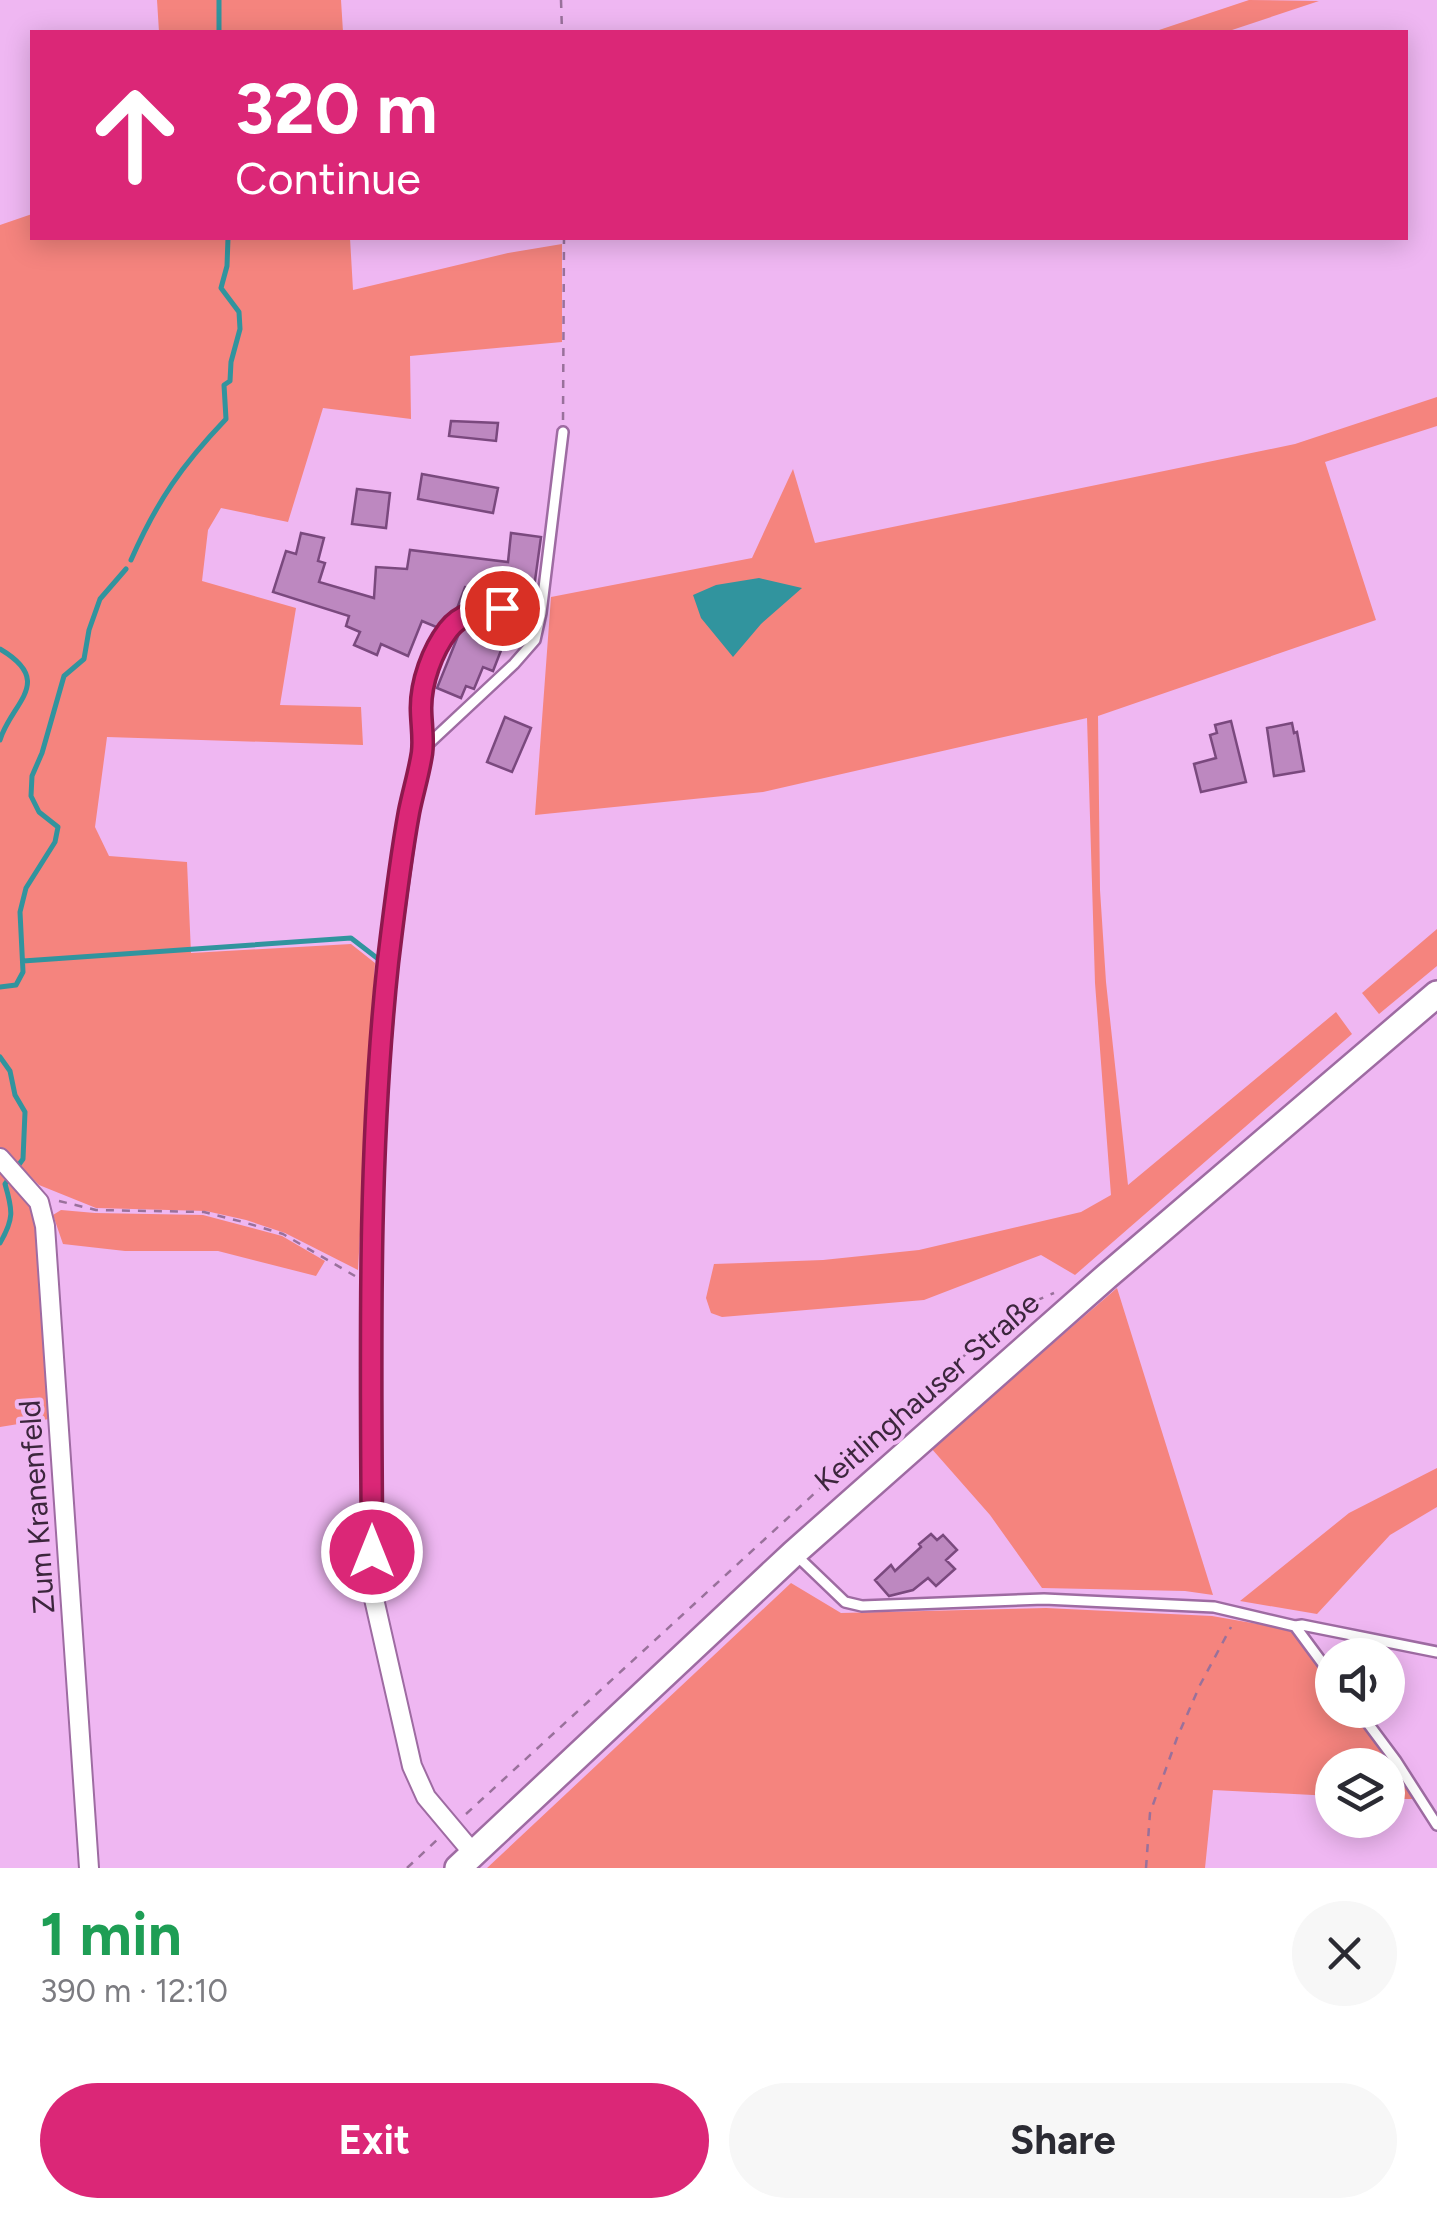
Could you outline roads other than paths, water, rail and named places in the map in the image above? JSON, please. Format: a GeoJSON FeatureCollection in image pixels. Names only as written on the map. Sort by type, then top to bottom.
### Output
{"type":"FeatureCollection","features":[{"type":"Feature","properties":{"kind":"main road","name":"Keitlinghauser Straße"},"geometry":{"type":"LineString","coordinates":[[466,1861],[794,1553],[1107,1276],[1437,994]]}},
{"type":"Feature","properties":{"kind":"street","name":"Keitlinghauser Straße"},"geometry":{"type":"LineString","coordinates":[[423,749],[408,814],[388,963],[376,1115],[371,1286],[372,1590],[412,1766],[426,1798],[450,1828],[466,1861]]}},
{"type":"Feature","properties":{"kind":"street","name":"Zum Kranenfeld"},"geometry":{"type":"LineString","coordinates":[[3,1161],[39,1202],[45,1226],[89,1868]]}},
{"type":"Feature","properties":{"kind":"lane"},"geometry":{"type":"LineString","coordinates":[[423,749],[535,640],[562,432]]}},
{"type":"Feature","properties":{"kind":"lane"},"geometry":{"type":"LineString","coordinates":[[423,749],[422,690],[447,631],[459,619],[483,609],[541,613]]}},
{"type":"Feature","properties":{"kind":"lane"},"geometry":{"type":"LineString","coordinates":[[794,1553],[845,1602],[862,1606],[1044,1599],[1214,1607],[1437,1652]]}},
{"type":"Feature","properties":{"kind":"lane"},"geometry":{"type":"LineString","coordinates":[[1295,1626],[1315,1653]]}},
{"type":"Feature","properties":{"kind":"lane"},"geometry":{"type":"LineString","coordinates":[[1371,1728],[1437,1825]]}},
{"type":"Feature","properties":{"kind":"waterway"},"geometry":{"type":"LineString","coordinates":[[219,0],[219,30]]}},
{"type":"Feature","properties":{"kind":"waterway"},"geometry":{"type":"LineString","coordinates":[[131,560],[172,485],[226,419],[224,385],[230,381],[240,329],[239,312],[221,288],[228,240]]}},
{"type":"Feature","properties":{"kind":"waterway"},"geometry":{"type":"LineString","coordinates":[[0,987],[16,985],[23,972],[20,912],[26,888],[55,842],[58,827],[39,812],[31,796],[32,776],[64,676],[84,659],[100,599],[126,569]]}},
{"type":"Feature","properties":{"kind":"waterway"},"geometry":{"type":"LineString","coordinates":[[0,649],[17,661],[28,683],[0,740]]}},
{"type":"Feature","properties":{"kind":"waterway"},"geometry":{"type":"LineString","coordinates":[[23,961],[351,938],[377,958]]}},
{"type":"Feature","properties":{"kind":"waterway"},"geometry":{"type":"LineString","coordinates":[[0,1057],[10,1071],[15,1095],[25,1112],[23,1159],[5,1184],[11,1215],[0,1243]]}}]}
